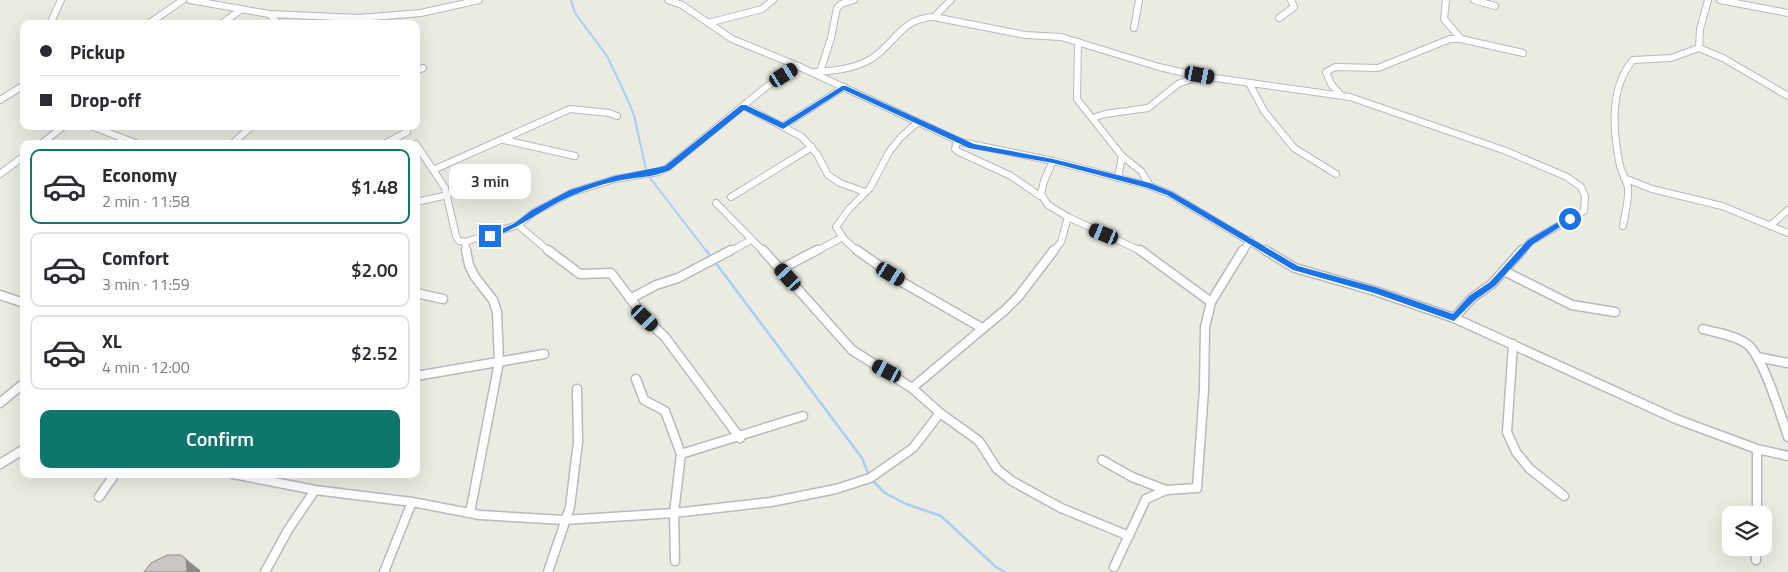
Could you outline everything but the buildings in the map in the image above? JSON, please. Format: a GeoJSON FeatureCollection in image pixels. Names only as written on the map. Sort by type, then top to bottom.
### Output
{"type":"FeatureCollection","features":[{"type":"Feature","properties":{"kind":"street"},"geometry":{"type":"LineString","coordinates":[[52,20],[61,0]]}},
{"type":"Feature","properties":{"kind":"street"},"geometry":{"type":"LineString","coordinates":[[154,20],[182,0]]}},
{"type":"Feature","properties":{"kind":"street"},"geometry":{"type":"LineString","coordinates":[[190,0],[269,14],[359,18],[421,13],[479,0]]}},
{"type":"Feature","properties":{"kind":"street"},"geometry":{"type":"LineString","coordinates":[[668,0],[682,5],[732,39],[816,72],[844,88],[957,141],[972,146],[1053,161],[1150,186],[1170,194],[1295,268],[1375,290],[1454,318],[1626,398],[1757,449],[1788,456]]}},
{"type":"Feature","properties":{"kind":"street"},"geometry":{"type":"LineString","coordinates":[[708,23],[762,9],[773,0]]}},
{"type":"Feature","properties":{"kind":"street"},"geometry":{"type":"LineString","coordinates":[[816,72],[831,38],[837,8],[841,4],[854,0]]}},
{"type":"Feature","properties":{"kind":"street"},"geometry":{"type":"LineString","coordinates":[[934,17],[951,0]]}},
{"type":"Feature","properties":{"kind":"street"},"geometry":{"type":"LineString","coordinates":[[1134,28],[1139,0]]}},
{"type":"Feature","properties":{"kind":"street"},"geometry":{"type":"LineString","coordinates":[[1279,18],[1294,8],[1291,0]]}},
{"type":"Feature","properties":{"kind":"street"},"geometry":{"type":"LineString","coordinates":[[1446,0],[1444,18],[1461,39]]}},
{"type":"Feature","properties":{"kind":"street"},"geometry":{"type":"LineString","coordinates":[[1474,0],[1495,6]]}},
{"type":"Feature","properties":{"kind":"street"},"geometry":{"type":"LineString","coordinates":[[1699,48],[1700,29],[1708,0]]}},
{"type":"Feature","properties":{"kind":"street"},"geometry":{"type":"LineString","coordinates":[[1720,0],[1788,13]]}},
{"type":"Feature","properties":{"kind":"street"},"geometry":{"type":"LineString","coordinates":[[227,20],[242,9]]}},
{"type":"Feature","properties":{"kind":"street"},"geometry":{"type":"LineString","coordinates":[[269,14],[275,20]]}},
{"type":"Feature","properties":{"kind":"street"},"geometry":{"type":"LineString","coordinates":[[816,72],[844,70],[872,58],[889,45],[916,17],[934,17],[1024,35],[1032,34],[1078,42],[1151,65],[1200,75],[1340,94],[1506,151],[1576,182],[1585,196],[1584,211],[1530,242],[1492,284],[1472,298],[1454,318]]}},
{"type":"Feature","properties":{"kind":"street"},"geometry":{"type":"LineString","coordinates":[[1340,94],[1331,84],[1326,72],[1330,69],[1335,67],[1378,68],[1408,58],[1443,41],[1461,39],[1523,53]]}},
{"type":"Feature","properties":{"kind":"street"},"geometry":{"type":"LineString","coordinates":[[1078,42],[1076,90],[1081,107],[1093,118],[1122,156],[1141,170],[1150,186]]}},
{"type":"Feature","properties":{"kind":"street"},"geometry":{"type":"LineString","coordinates":[[1623,226],[1628,187],[1616,144],[1614,109],[1628,63],[1633,60],[1671,58],[1699,48],[1728,61],[1788,96]]}},
{"type":"Feature","properties":{"kind":"street"},"geometry":{"type":"LineString","coordinates":[[420,150],[448,195],[456,235],[459,241],[465,242],[518,225],[534,212],[573,192],[615,179],[660,172],[766,87],[798,66]]}},
{"type":"Feature","properties":{"kind":"street"},"geometry":{"type":"LineString","coordinates":[[1093,118],[1105,114],[1148,108],[1178,84],[1200,75]]}},
{"type":"Feature","properties":{"kind":"street"},"geometry":{"type":"LineString","coordinates":[[1249,83],[1264,111],[1294,148],[1336,174]]}},
{"type":"Feature","properties":{"kind":"street"},"geometry":{"type":"LineString","coordinates":[[0,100],[20,88]]}},
{"type":"Feature","properties":{"kind":"street"},"geometry":{"type":"LineString","coordinates":[[783,126],[844,88]]}},
{"type":"Feature","properties":{"kind":"street"},"geometry":{"type":"LineString","coordinates":[[744,106],[802,137],[812,147],[828,175],[840,183],[865,192]]}},
{"type":"Feature","properties":{"kind":"street"},"geometry":{"type":"LineString","coordinates":[[433,170],[570,109],[609,113],[616,116]]}},
{"type":"Feature","properties":{"kind":"street"},"geometry":{"type":"LineString","coordinates":[[918,122],[901,137],[889,152],[875,181],[836,228],[841,238],[891,274],[982,328]]}},
{"type":"Feature","properties":{"kind":"street"},"geometry":{"type":"LineString","coordinates":[[46,140],[59,130]]}},
{"type":"Feature","properties":{"kind":"street"},"geometry":{"type":"LineString","coordinates":[[101,130],[128,140]]}},
{"type":"Feature","properties":{"kind":"street"},"geometry":{"type":"LineString","coordinates":[[236,140],[248,130]]}},
{"type":"Feature","properties":{"kind":"street"},"geometry":{"type":"LineString","coordinates":[[390,140],[404,130]]}},
{"type":"Feature","properties":{"kind":"street"},"geometry":{"type":"LineString","coordinates":[[504,140],[575,156]]}},
{"type":"Feature","properties":{"kind":"street"},"geometry":{"type":"LineString","coordinates":[[957,141],[955,148],[957,151],[1011,176],[1068,217],[1146,254],[1211,302]]}},
{"type":"Feature","properties":{"kind":"street"},"geometry":{"type":"LineString","coordinates":[[731,197],[812,147]]}},
{"type":"Feature","properties":{"kind":"street"},"geometry":{"type":"LineString","coordinates":[[1118,178],[1122,156]]}},
{"type":"Feature","properties":{"kind":"street"},"geometry":{"type":"LineString","coordinates":[[0,174],[20,159]]}},
{"type":"Feature","properties":{"kind":"street"},"geometry":{"type":"LineString","coordinates":[[1040,196],[1040,188],[1053,161]]}},
{"type":"Feature","properties":{"kind":"street"},"geometry":{"type":"LineString","coordinates":[[1624,178],[1664,193],[1722,206],[1788,234]]}},
{"type":"Feature","properties":{"kind":"street"},"geometry":{"type":"LineString","coordinates":[[420,201],[448,195]]}},
{"type":"Feature","properties":{"kind":"street"},"geometry":{"type":"LineString","coordinates":[[716,203],[782,269],[852,350],[912,388],[940,413],[982,444],[992,457],[997,470],[1043,498],[1129,536]]}},
{"type":"Feature","properties":{"kind":"street"},"geometry":{"type":"LineString","coordinates":[[1770,226],[1788,210]]}},
{"type":"Feature","properties":{"kind":"street"},"geometry":{"type":"LineString","coordinates":[[912,388],[1019,296],[1055,249],[1067,228],[1068,217]]}},
{"type":"Feature","properties":{"kind":"street"},"geometry":{"type":"LineString","coordinates":[[518,225],[535,241],[580,274],[588,275],[606,271],[611,273],[645,318],[665,337],[740,438]]}},
{"type":"Feature","properties":{"kind":"street"},"geometry":{"type":"LineString","coordinates":[[782,269],[841,238]]}},
{"type":"Feature","properties":{"kind":"street"},"geometry":{"type":"LineString","coordinates":[[630,299],[656,285],[678,278],[751,240]]}},
{"type":"Feature","properties":{"kind":"street"},"geometry":{"type":"LineString","coordinates":[[1114,567],[1144,502],[1151,495],[1166,490],[1197,488],[1204,389],[1204,337],[1211,302],[1250,240]]}},
{"type":"Feature","properties":{"kind":"street"},"geometry":{"type":"LineString","coordinates":[[465,242],[469,265],[474,277],[493,300],[497,312],[499,362],[470,513]]}},
{"type":"Feature","properties":{"kind":"street"},"geometry":{"type":"LineString","coordinates":[[1504,271],[1572,305],[1616,312]]}},
{"type":"Feature","properties":{"kind":"street"},"geometry":{"type":"LineString","coordinates":[[420,294],[443,299]]}},
{"type":"Feature","properties":{"kind":"street"},"geometry":{"type":"LineString","coordinates":[[0,295],[20,301]]}},
{"type":"Feature","properties":{"kind":"street"},"geometry":{"type":"LineString","coordinates":[[1702,329],[1742,340],[1750,346],[1788,437]]}},
{"type":"Feature","properties":{"kind":"street"},"geometry":{"type":"LineString","coordinates":[[1513,344],[1507,432],[1511,446],[1516,455],[1564,496]]}},
{"type":"Feature","properties":{"kind":"street"},"geometry":{"type":"LineString","coordinates":[[420,375],[544,354]]}},
{"type":"Feature","properties":{"kind":"street"},"geometry":{"type":"LineString","coordinates":[[1756,357],[1788,363]]}},
{"type":"Feature","properties":{"kind":"street"},"geometry":{"type":"LineString","coordinates":[[636,379],[644,400],[665,411],[675,434],[680,454],[674,513],[675,561]]}},
{"type":"Feature","properties":{"kind":"street"},"geometry":{"type":"LineString","coordinates":[[0,403],[20,386]]}},
{"type":"Feature","properties":{"kind":"street"},"geometry":{"type":"LineString","coordinates":[[548,572],[564,520],[570,507],[578,442],[577,389]]}},
{"type":"Feature","properties":{"kind":"street"},"geometry":{"type":"LineString","coordinates":[[253,478],[314,490],[412,502],[470,513],[564,520],[674,513],[804,496],[836,489],[870,478],[913,448],[940,413]]}},
{"type":"Feature","properties":{"kind":"street"},"geometry":{"type":"LineString","coordinates":[[680,454],[740,438],[760,429],[803,416]]}},
{"type":"Feature","properties":{"kind":"street"},"geometry":{"type":"LineString","coordinates":[[1756,506],[1757,449]]}},
{"type":"Feature","properties":{"kind":"street"},"geometry":{"type":"LineString","coordinates":[[0,464],[20,452]]}},
{"type":"Feature","properties":{"kind":"street"},"geometry":{"type":"LineString","coordinates":[[1102,460],[1132,477],[1166,490]]}},
{"type":"Feature","properties":{"kind":"street"},"geometry":{"type":"LineString","coordinates":[[99,497],[112,478]]}},
{"type":"Feature","properties":{"kind":"street"},"geometry":{"type":"LineString","coordinates":[[265,572],[288,530],[314,490]]}},
{"type":"Feature","properties":{"kind":"street"},"geometry":{"type":"LineString","coordinates":[[384,572],[412,502]]}},
{"type":"Feature","properties":{"kind":"waterway"},"geometry":{"type":"LineString","coordinates":[[571,0],[575,13],[607,56],[621,85],[634,115],[647,174],[707,252]]}},
{"type":"Feature","properties":{"kind":"waterway"},"geometry":{"type":"LineString","coordinates":[[706,250],[711,257]]}},
{"type":"Feature","properties":{"kind":"waterway"},"geometry":{"type":"LineString","coordinates":[[715,262],[862,458],[870,478],[885,493],[906,504],[941,516],[996,567],[1005,572]]}},
{"type":"Feature","properties":{"kind":"route"},"geometry":{"type":"LineString","coordinates":[[490,236],[518,225],[534,212],[573,192],[615,179],[660,172],[744,106],[752,112],[783,126],[844,88],[957,141],[972,146],[1053,161],[1150,186],[1170,194],[1295,268],[1375,290],[1454,318],[1472,298],[1492,284],[1514,257],[1530,242],[1570,219]]}}]}
